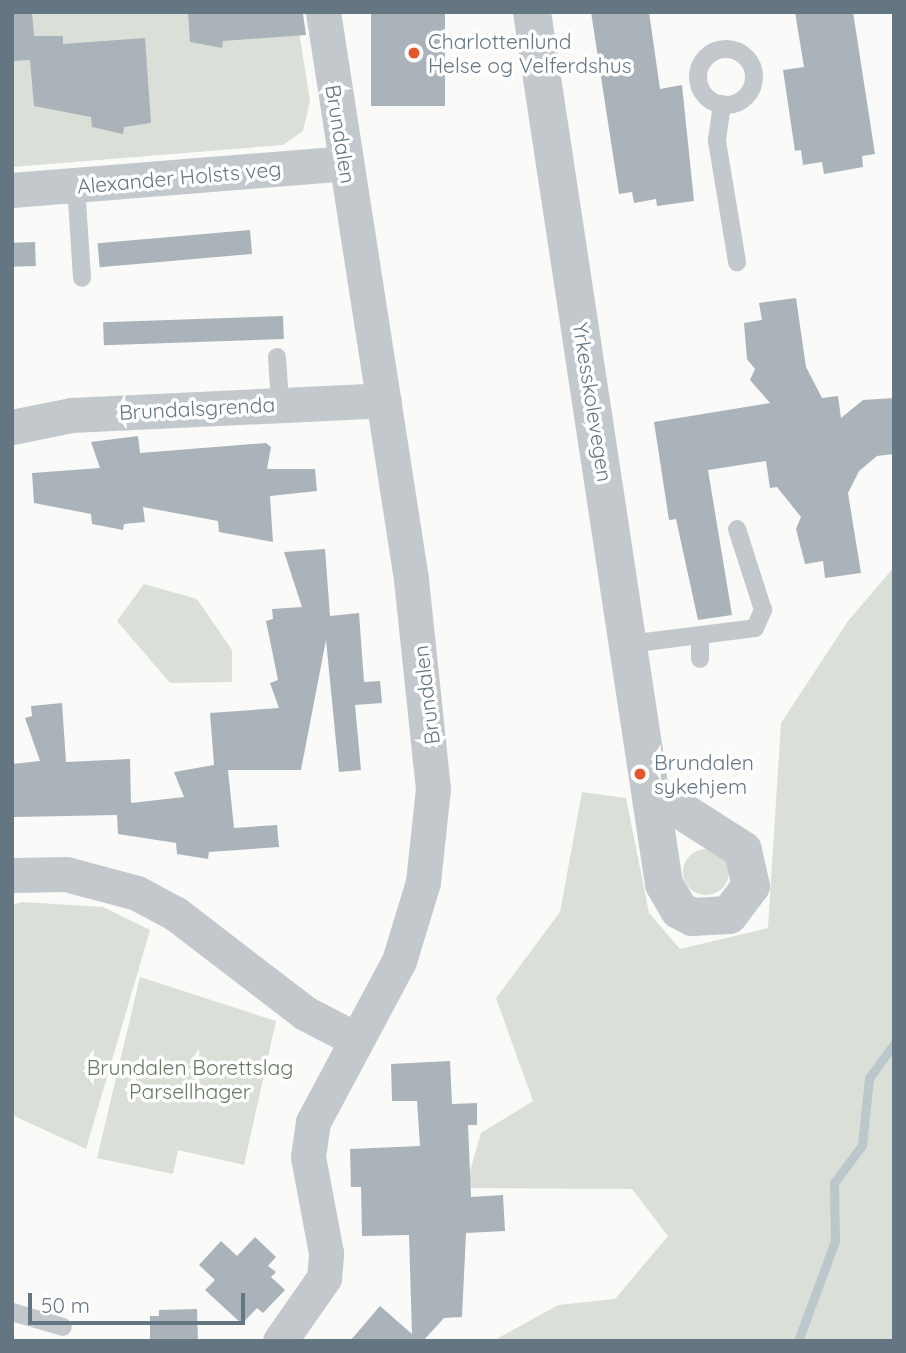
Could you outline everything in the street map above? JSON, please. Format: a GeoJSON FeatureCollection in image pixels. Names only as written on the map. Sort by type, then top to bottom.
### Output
{"type":"FeatureCollection","features":[{"type":"Feature","properties":{"kind":"street","name":"Brundalen"},"geometry":{"type":"LineString","coordinates":[[280,1341],[324,1278],[308,1141],[322,1097],[355,1039],[382,1001],[399,961],[423,882],[433,802],[432,731],[384,400],[323,12]]}},
{"type":"Feature","properties":{"kind":"street","name":"Yrkesskolevegen"},"geometry":{"type":"LineString","coordinates":[[532,12],[652,792]]}},
{"type":"Feature","properties":{"kind":"street","name":"Alexander Holsts veg"},"geometry":{"type":"LineString","coordinates":[[12,190],[345,163]]}},
{"type":"Feature","properties":{"kind":"street","name":"Brundalsgrenda"},"geometry":{"type":"LineString","coordinates":[[12,427],[71,415],[384,400]]}},
{"type":"Feature","properties":{"kind":"street"},"geometry":{"type":"LineString","coordinates":[[12,874],[66,874],[137,893],[176,914],[305,1013],[355,1039]]}},
{"type":"Feature","properties":{"kind":"lane"},"geometry":{"type":"LineString","coordinates":[[722,104],[717,141],[737,262]]}},
{"type":"Feature","properties":{"kind":"lane"},"geometry":{"type":"LineString","coordinates":[[76,185],[82,278]]}},
{"type":"Feature","properties":{"kind":"lane"},"geometry":{"type":"LineString","coordinates":[[277,357],[280,404]]}},
{"type":"Feature","properties":{"kind":"lane"},"geometry":{"type":"LineString","coordinates":[[629,644],[755,628],[763,610],[737,529]]}},
{"type":"Feature","properties":{"kind":"lane"},"geometry":{"type":"LineString","coordinates":[[700,636],[700,659]]}},
{"type":"Feature","properties":{"kind":"lane"},"geometry":{"type":"LineString","coordinates":[[12,1311],[63,1326]]}},
{"type":"Feature","properties":{"kind":"green space"},"geometry":{"type":"Polygon","coordinates":[[[12,12],[296,12],[310,101],[303,131],[283,145],[12,167],[12,12]]]}},
{"type":"Feature","properties":{"kind":"green space"},"geometry":{"type":"Polygon","coordinates":[[[894,567],[894,1341],[493,1341],[558,1305],[615,1299],[668,1236],[632,1189],[465,1188],[481,1133],[533,1101],[496,998],[560,912],[582,792],[626,798],[649,913],[680,949],[768,928],[781,723],[848,621],[894,567]]]}},
{"type":"Feature","properties":{"kind":"green space"},"geometry":{"type":"Polygon","coordinates":[[[144,584],[197,599],[232,650],[232,682],[170,683],[117,621],[144,584]]]}},
{"type":"Feature","properties":{"kind":"green space"},"geometry":{"type":"Polygon","coordinates":[[[706,849],[723,855],[729,872],[723,889],[706,895],[689,889],[683,872],[689,855],[706,849]]]}},
{"type":"Feature","properties":{"kind":"green space"},"geometry":{"type":"Polygon","coordinates":[[[22,902],[103,907],[150,930],[86,1149],[12,1115],[12,905],[22,902]]]}},
{"type":"Feature","properties":{"kind":"green space","name":"Brundalen Borettslag Parsellhager"},"geometry":{"type":"Polygon","coordinates":[[[140,977],[276,1021],[244,1165],[178,1150],[173,1174],[97,1158],[140,977]]]}},
{"type":"Feature","properties":{"kind":"building"},"geometry":{"type":"Polygon","coordinates":[[[12,12],[32,12],[34,36],[63,36],[63,44],[145,38],[151,123],[124,127],[123,134],[92,127],[91,117],[34,106],[30,60],[12,61],[12,12]]]}},
{"type":"Feature","properties":{"kind":"building"},"geometry":{"type":"Polygon","coordinates":[[[188,12],[303,14],[306,35],[223,41],[222,48],[190,42],[188,12]]]}},
{"type":"Feature","properties":{"kind":"building","name":"Charlottenlund Helse og Velferdshus"},"geometry":{"type":"Polygon","coordinates":[[[371,12],[445,12],[445,106],[371,106],[371,12]]]}},
{"type":"Feature","properties":{"kind":"building"},"geometry":{"type":"Polygon","coordinates":[[[591,12],[649,12],[660,89],[682,85],[694,201],[657,206],[656,199],[634,203],[632,192],[619,194],[591,12]]]}},
{"type":"Feature","properties":{"kind":"building"},"geometry":{"type":"Polygon","coordinates":[[[795,12],[853,12],[875,154],[862,156],[863,167],[824,174],[822,162],[803,165],[801,150],[795,151],[783,70],[804,67],[795,12]]]}},
{"type":"Feature","properties":{"kind":"building"},"geometry":{"type":"Polygon","coordinates":[[[250,230],[252,254],[100,267],[98,243],[250,230]]]}},
{"type":"Feature","properties":{"kind":"building"},"geometry":{"type":"Polygon","coordinates":[[[35,242],[36,266],[13,267],[12,243],[35,242]]]}},
{"type":"Feature","properties":{"kind":"building"},"geometry":{"type":"Polygon","coordinates":[[[796,298],[806,367],[822,398],[838,396],[841,418],[863,400],[894,398],[894,454],[877,456],[859,471],[848,493],[861,573],[825,578],[823,561],[805,564],[796,529],[801,517],[777,487],[770,488],[766,461],[708,470],[732,615],[698,620],[676,519],[669,520],[654,422],[770,403],[750,380],[755,369],[747,359],[744,323],[762,320],[759,303],[796,298]]]}},
{"type":"Feature","properties":{"kind":"building"},"geometry":{"type":"Polygon","coordinates":[[[283,316],[284,339],[104,345],[103,322],[283,316]]]}},
{"type":"Feature","properties":{"kind":"building"},"geometry":{"type":"Polygon","coordinates":[[[138,436],[140,453],[266,443],[271,447],[267,469],[315,469],[317,491],[270,496],[273,542],[219,532],[218,521],[143,507],[145,522],[124,524],[123,530],[92,524],[91,514],[34,503],[32,473],[100,468],[91,442],[138,436]]]}},
{"type":"Feature","properties":{"kind":"building"},"geometry":{"type":"Polygon","coordinates":[[[325,549],[330,616],[359,613],[364,682],[380,681],[382,703],[355,705],[361,770],[339,772],[326,640],[301,770],[228,770],[234,828],[277,825],[279,847],[209,852],[208,859],[177,854],[176,843],[118,834],[117,815],[14,817],[12,764],[40,761],[25,718],[32,716],[31,706],[62,703],[66,762],[130,759],[131,803],[184,797],[174,772],[214,765],[210,713],[279,708],[270,683],[278,680],[266,621],[273,619],[272,609],[302,607],[284,552],[325,549]]]}},
{"type":"Feature","properties":{"kind":"building"},"geometry":{"type":"Polygon","coordinates":[[[450,1061],[452,1104],[477,1103],[477,1125],[468,1125],[471,1197],[503,1195],[505,1231],[466,1233],[462,1317],[444,1318],[423,1341],[350,1341],[380,1306],[412,1334],[409,1235],[362,1236],[361,1187],[351,1187],[350,1149],[420,1146],[417,1101],[392,1101],[391,1064],[450,1061]]]}},
{"type":"Feature","properties":{"kind":"building"},"geometry":{"type":"Polygon","coordinates":[[[255,1237],[276,1257],[268,1266],[276,1272],[271,1277],[285,1290],[263,1313],[257,1308],[242,1324],[205,1290],[215,1280],[199,1265],[221,1241],[237,1256],[255,1237]]]}},
{"type":"Feature","properties":{"kind":"building"},"geometry":{"type":"Polygon","coordinates":[[[197,1309],[198,1341],[150,1341],[150,1316],[159,1316],[159,1310],[197,1309]]]}},
{"type":"Feature","properties":{"kind":"waterway"},"geometry":{"type":"LineString","coordinates":[[798,1341],[835,1241],[834,1183],[862,1145],[869,1078],[894,1044]]}},
{"type":"Feature","properties":{"kind":"place","name":"Charlottenlund Helse og Velferdshus"},"geometry":{"type":"Point","coordinates":[414,53]}},
{"type":"Feature","properties":{"kind":"place","name":"Brundalen sykehjem"},"geometry":{"type":"Point","coordinates":[640,774]}}]}
